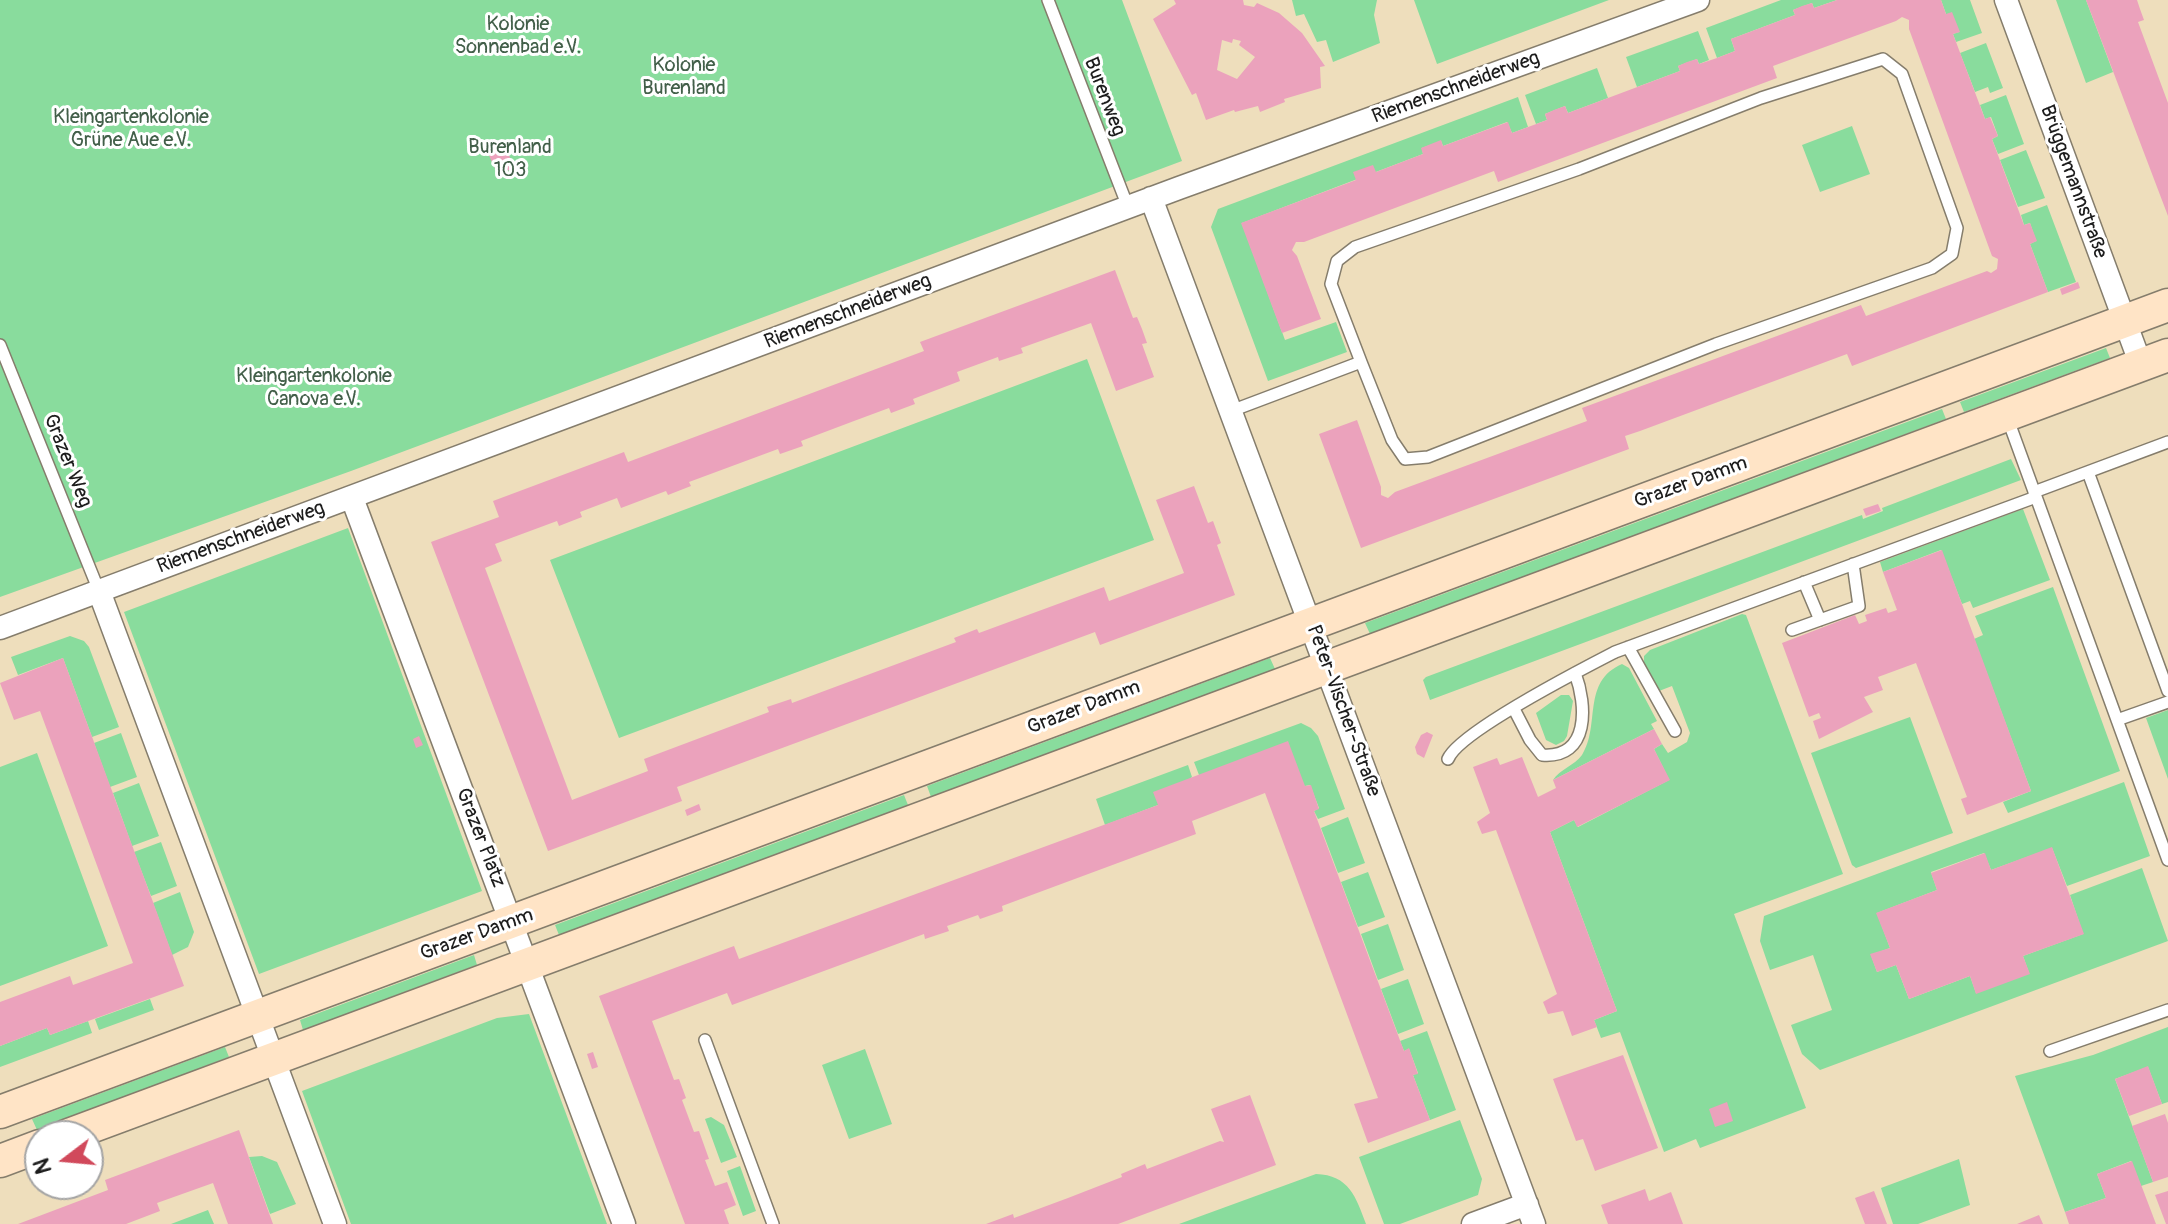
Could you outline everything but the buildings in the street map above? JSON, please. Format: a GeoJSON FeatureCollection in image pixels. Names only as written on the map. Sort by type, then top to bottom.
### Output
{"type":"FeatureCollection","features":[{"type":"Feature","properties":{"kind":"main road","name":"Grazer Damm"},"geometry":{"type":"LineString","coordinates":[[0,1112],[2168,305]]}},
{"type":"Feature","properties":{"kind":"main road"},"geometry":{"type":"LineString","coordinates":[[104,1122],[2155,360]]}},
{"type":"Feature","properties":{"kind":"main road"},"geometry":{"type":"LineString","coordinates":[[0,1161],[24,1152]]}},
{"type":"Feature","properties":{"kind":"street","name":"Riemenschneiderweg"},"geometry":{"type":"LineString","coordinates":[[0,628],[1151,198],[1698,0]]}},
{"type":"Feature","properties":{"kind":"street","name":"Brüggemannstraße"},"geometry":{"type":"LineString","coordinates":[[2006,0],[2125,321],[2155,360]]}},
{"type":"Feature","properties":{"kind":"street","name":"Peter-Vischer-Straße"},"geometry":{"type":"LineString","coordinates":[[1151,198],[1530,1214]]}},
{"type":"Feature","properties":{"kind":"street","name":"Grazer Platz"},"geometry":{"type":"LineString","coordinates":[[352,498],[624,1224]]}},
{"type":"Feature","properties":{"kind":"street"},"geometry":{"type":"LineString","coordinates":[[99,591],[335,1224]]}},
{"type":"Feature","properties":{"kind":"street"},"geometry":{"type":"LineString","coordinates":[[1473,1224],[1530,1214]]}},
{"type":"Feature","properties":{"kind":"lane","name":"Burenweg"},"geometry":{"type":"LineString","coordinates":[[1048,0],[1128,207]]}},
{"type":"Feature","properties":{"kind":"lane"},"geometry":{"type":"LineString","coordinates":[[1883,59],[1902,74],[1957,228],[1952,254],[1932,268],[1716,344],[1428,457],[1405,459],[1392,440],[1361,362],[1331,284],[1337,261],[1355,247],[1607,159],[1761,98],[1883,59]]}},
{"type":"Feature","properties":{"kind":"lane","name":"Grazer Weg"},"geometry":{"type":"LineString","coordinates":[[0,345],[99,591]]}},
{"type":"Feature","properties":{"kind":"lane"},"geometry":{"type":"LineString","coordinates":[[1231,411],[1361,362]]}},
{"type":"Feature","properties":{"kind":"lane"},"geometry":{"type":"LineString","coordinates":[[2006,415],[2168,860]]}},
{"type":"Feature","properties":{"kind":"lane"},"geometry":{"type":"LineString","coordinates":[[1448,759],[1468,736],[1575,673],[1628,647],[2168,442]]}},
{"type":"Feature","properties":{"kind":"lane"},"geometry":{"type":"LineString","coordinates":[[2088,472],[2168,691]]}},
{"type":"Feature","properties":{"kind":"lane"},"geometry":{"type":"LineString","coordinates":[[1792,630],[1859,606],[1853,564]]}},
{"type":"Feature","properties":{"kind":"lane"},"geometry":{"type":"LineString","coordinates":[[1804,582],[1820,620]]}},
{"type":"Feature","properties":{"kind":"lane"},"geometry":{"type":"LineString","coordinates":[[1628,647],[1675,731]]}},
{"type":"Feature","properties":{"kind":"lane"},"geometry":{"type":"LineString","coordinates":[[1514,709],[1530,740],[1542,755],[1555,756],[1569,749],[1580,735],[1583,695],[1575,673]]}},
{"type":"Feature","properties":{"kind":"lane"},"geometry":{"type":"LineString","coordinates":[[2117,720],[2168,702]]}},
{"type":"Feature","properties":{"kind":"lane"},"geometry":{"type":"LineString","coordinates":[[2155,823],[2168,823]]}},
{"type":"Feature","properties":{"kind":"lane"},"geometry":{"type":"LineString","coordinates":[[2050,1051],[2168,1010]]}},
{"type":"Feature","properties":{"kind":"lane"},"geometry":{"type":"LineString","coordinates":[[705,1040],[773,1224]]}},
{"type":"Feature","properties":{"kind":"green space"},"geometry":{"type":"Polygon","coordinates":[[[0,0],[1122,0],[1182,161],[351,471],[0,597],[0,0]]]}},
{"type":"Feature","properties":{"kind":"green space"},"geometry":{"type":"Polygon","coordinates":[[[1292,0],[1377,0],[1374,15],[1380,43],[1333,62],[1326,40],[1317,42],[1304,14],[1296,16],[1292,0]]]}},
{"type":"Feature","properties":{"kind":"green space"},"geometry":{"type":"Polygon","coordinates":[[[1414,0],[1609,0],[1437,64],[1414,0]]]}},
{"type":"Feature","properties":{"kind":"green space"},"geometry":{"type":"Polygon","coordinates":[[[1781,0],[1837,0],[1814,8],[1812,3],[1793,10],[1795,15],[1731,39],[1735,51],[1717,58],[1706,28],[1781,0]]]}},
{"type":"Feature","properties":{"kind":"green space"},"geometry":{"type":"Polygon","coordinates":[[[1941,0],[1970,0],[1982,33],[1956,42],[1953,34],[1959,32],[1946,14],[1941,0]]]}},
{"type":"Feature","properties":{"kind":"green space"},"geometry":{"type":"Polygon","coordinates":[[[2056,0],[2086,0],[2113,72],[2086,83],[2056,0]]]}},
{"type":"Feature","properties":{"kind":"green space"},"geometry":{"type":"Polygon","coordinates":[[[1698,31],[1709,60],[1699,64],[1697,59],[1678,66],[1680,71],[1637,87],[1626,57],[1698,31]]]}},
{"type":"Feature","properties":{"kind":"green space"},"geometry":{"type":"Polygon","coordinates":[[[1986,43],[2003,88],[1990,93],[1988,87],[1975,92],[1960,53],[1986,43]]]}},
{"type":"Feature","properties":{"kind":"green space"},"geometry":{"type":"Polygon","coordinates":[[[1597,68],[1608,98],[1568,113],[1565,106],[1545,114],[1547,120],[1536,124],[1525,95],[1597,68]]]}},
{"type":"Feature","properties":{"kind":"green space"},"geometry":{"type":"Polygon","coordinates":[[[2006,95],[2024,144],[1998,154],[1992,139],[1998,136],[1991,117],[1985,119],[1980,105],[2006,95]]]}},
{"type":"Feature","properties":{"kind":"green space"},"geometry":{"type":"Polygon","coordinates":[[[1518,97],[1528,127],[1512,133],[1507,122],[1443,146],[1441,141],[1422,148],[1423,154],[1242,223],[1285,340],[1336,322],[1347,352],[1268,381],[1211,227],[1218,209],[1518,97]]]}},
{"type":"Feature","properties":{"kind":"green space"},"geometry":{"type":"Polygon","coordinates":[[[1852,126],[1870,174],[1820,192],[1802,145],[1852,126]]]}},
{"type":"Feature","properties":{"kind":"green space"},"geometry":{"type":"Polygon","coordinates":[[[2026,150],[2045,198],[2018,207],[2000,160],[2026,150]]]}},
{"type":"Feature","properties":{"kind":"green space"},"geometry":{"type":"Polygon","coordinates":[[[2047,205],[2076,282],[2048,292],[2030,244],[2036,241],[2030,223],[2024,225],[2021,215],[2047,205]]]}},
{"type":"Feature","properties":{"kind":"green space"},"geometry":{"type":"Polygon","coordinates":[[[2106,348],[2110,358],[1964,412],[1960,402],[2106,348]]]}},
{"type":"Feature","properties":{"kind":"green space"},"geometry":{"type":"Polygon","coordinates":[[[1087,359],[1154,540],[619,738],[550,560],[1087,359]]]}},
{"type":"Feature","properties":{"kind":"green space"},"geometry":{"type":"Polygon","coordinates":[[[1942,409],[1946,419],[1370,634],[1365,623],[1942,409]]]}},
{"type":"Feature","properties":{"kind":"green space"},"geometry":{"type":"Polygon","coordinates":[[[2011,459],[2021,480],[1430,700],[1423,680],[1426,677],[1862,515],[1863,519],[1883,511],[1882,508],[2011,459]]]}},
{"type":"Feature","properties":{"kind":"green space"},"geometry":{"type":"Polygon","coordinates":[[[2023,509],[2050,580],[1973,608],[1970,601],[1962,604],[1941,550],[1883,572],[1880,562],[2023,509]]]}},
{"type":"Feature","properties":{"kind":"green space"},"geometry":{"type":"Polygon","coordinates":[[[348,528],[482,891],[259,974],[124,612],[348,528]]]}},
{"type":"Feature","properties":{"kind":"green space"},"geometry":{"type":"Polygon","coordinates":[[[2053,587],[2120,771],[2008,813],[2003,802],[2031,791],[1974,639],[1983,635],[1975,616],[2053,587]]]}},
{"type":"Feature","properties":{"kind":"green space"},"geometry":{"type":"Polygon","coordinates":[[[1746,615],[1843,874],[1734,914],[1806,1108],[1700,1148],[1696,1139],[1664,1152],[1620,1032],[1601,1038],[1594,1020],[1617,1011],[1550,832],[1574,820],[1578,827],[1669,780],[1654,749],[1662,744],[1668,753],[1687,742],[1690,733],[1672,686],[1659,691],[1644,665],[1644,656],[1650,650],[1746,615]]]}},
{"type":"Feature","properties":{"kind":"green space"},"geometry":{"type":"Polygon","coordinates":[[[70,636],[84,641],[89,647],[119,727],[92,737],[63,658],[18,675],[11,657],[70,636]]]}},
{"type":"Feature","properties":{"kind":"green space"},"geometry":{"type":"Polygon","coordinates":[[[1270,658],[1275,669],[931,797],[927,786],[1270,658]]]}},
{"type":"Feature","properties":{"kind":"green space"},"geometry":{"type":"Polygon","coordinates":[[[1622,664],[1629,668],[1657,721],[1651,724],[1654,729],[1553,780],[1582,755],[1590,731],[1596,693],[1609,672],[1622,664]]]}},
{"type":"Feature","properties":{"kind":"green space"},"geometry":{"type":"Polygon","coordinates":[[[1561,695],[1569,695],[1573,701],[1567,736],[1556,745],[1546,740],[1536,713],[1561,695]]]}},
{"type":"Feature","properties":{"kind":"green space"},"geometry":{"type":"Polygon","coordinates":[[[2168,710],[2168,779],[2146,718],[2168,710]]]}},
{"type":"Feature","properties":{"kind":"green space"},"geometry":{"type":"Polygon","coordinates":[[[1910,717],[1953,833],[1856,868],[1852,865],[1811,753],[1910,717]]]}},
{"type":"Feature","properties":{"kind":"green space"},"geometry":{"type":"Polygon","coordinates":[[[1301,723],[1318,736],[1345,809],[1318,819],[1314,811],[1319,808],[1310,785],[1199,775],[1194,762],[1301,723]]]}},
{"type":"Feature","properties":{"kind":"green space"},"geometry":{"type":"Polygon","coordinates":[[[121,733],[137,777],[110,787],[94,743],[121,733]]]}},
{"type":"Feature","properties":{"kind":"green space"},"geometry":{"type":"Polygon","coordinates":[[[37,753],[108,946],[0,986],[0,767],[37,753]]]}},
{"type":"Feature","properties":{"kind":"green space"},"geometry":{"type":"Polygon","coordinates":[[[1188,765],[1192,777],[1158,805],[1105,825],[1096,799],[1188,765]]]}},
{"type":"Feature","properties":{"kind":"green space"},"geometry":{"type":"Polygon","coordinates":[[[2124,782],[2150,856],[2067,886],[2052,848],[1991,870],[1984,853],[1931,872],[1937,890],[1877,913],[1890,948],[1871,955],[1877,972],[1896,965],[1909,999],[1970,976],[1976,993],[2029,973],[2023,956],[2083,934],[2070,895],[2142,868],[2168,941],[1820,1070],[1802,1054],[1791,1025],[1832,1010],[1813,955],[1770,970],[1760,941],[1764,916],[2124,782]]]}},
{"type":"Feature","properties":{"kind":"green space"},"geometry":{"type":"Polygon","coordinates":[[[139,783],[159,836],[132,846],[113,793],[139,783]]]}},
{"type":"Feature","properties":{"kind":"green space"},"geometry":{"type":"Polygon","coordinates":[[[904,795],[908,805],[559,935],[555,925],[904,795]]]}},
{"type":"Feature","properties":{"kind":"green space"},"geometry":{"type":"Polygon","coordinates":[[[1348,817],[1365,863],[1338,873],[1321,828],[1348,817]]]}},
{"type":"Feature","properties":{"kind":"green space"},"geometry":{"type":"Polygon","coordinates":[[[161,842],[177,886],[151,896],[134,852],[161,842]]]}},
{"type":"Feature","properties":{"kind":"green space"},"geometry":{"type":"Polygon","coordinates":[[[1368,872],[1385,917],[1358,927],[1341,882],[1368,872]]]}},
{"type":"Feature","properties":{"kind":"green space"},"geometry":{"type":"Polygon","coordinates":[[[180,892],[194,932],[188,947],[172,955],[153,903],[180,892]]]}},
{"type":"Feature","properties":{"kind":"green space"},"geometry":{"type":"Polygon","coordinates":[[[1388,924],[1404,970],[1378,980],[1361,934],[1388,924]]]}},
{"type":"Feature","properties":{"kind":"green space"},"geometry":{"type":"Polygon","coordinates":[[[474,955],[477,965],[303,1030],[300,1020],[474,955]]]}},
{"type":"Feature","properties":{"kind":"green space"},"geometry":{"type":"Polygon","coordinates":[[[1408,979],[1424,1024],[1398,1034],[1381,989],[1408,979]]]}},
{"type":"Feature","properties":{"kind":"green space"},"geometry":{"type":"Polygon","coordinates":[[[150,999],[154,1010],[99,1030],[95,1019],[150,999]]]}},
{"type":"Feature","properties":{"kind":"green space"},"geometry":{"type":"Polygon","coordinates":[[[529,1014],[607,1224],[351,1224],[302,1091],[497,1018],[529,1014]]]}},
{"type":"Feature","properties":{"kind":"green space"},"geometry":{"type":"Polygon","coordinates":[[[88,1021],[92,1033],[0,1067],[0,1046],[47,1028],[50,1035],[88,1021]]]}},
{"type":"Feature","properties":{"kind":"green space"},"geometry":{"type":"Polygon","coordinates":[[[2168,1027],[2168,1102],[2162,1104],[2148,1067],[2115,1079],[2153,1182],[2141,1186],[2131,1161],[2097,1174],[2106,1198],[2065,1212],[2015,1076],[2093,1055],[2168,1027]]]}},
{"type":"Feature","properties":{"kind":"green space"},"geometry":{"type":"Polygon","coordinates":[[[1427,1031],[1456,1110],[1430,1120],[1413,1075],[1418,1073],[1409,1049],[1404,1051],[1400,1041],[1427,1031]]]}},
{"type":"Feature","properties":{"kind":"green space"},"geometry":{"type":"Polygon","coordinates":[[[225,1047],[229,1057],[63,1120],[32,1119],[225,1047]]]}},
{"type":"Feature","properties":{"kind":"green space"},"geometry":{"type":"Polygon","coordinates":[[[865,1049],[892,1124],[849,1139],[822,1065],[865,1049]]]}},
{"type":"Feature","properties":{"kind":"green space"},"geometry":{"type":"Polygon","coordinates":[[[711,1117],[724,1125],[737,1157],[721,1163],[705,1119],[711,1117]]]}},
{"type":"Feature","properties":{"kind":"green space"},"geometry":{"type":"Polygon","coordinates":[[[1460,1120],[1482,1179],[1478,1195],[1400,1224],[1384,1224],[1359,1157],[1460,1120]]]}},
{"type":"Feature","properties":{"kind":"green space"},"geometry":{"type":"Polygon","coordinates":[[[262,1156],[277,1162],[296,1204],[270,1214],[249,1157],[262,1156]]]}},
{"type":"Feature","properties":{"kind":"green space"},"geometry":{"type":"Polygon","coordinates":[[[1959,1159],[1970,1205],[1918,1224],[1893,1224],[1881,1188],[1959,1159]]]}},
{"type":"Feature","properties":{"kind":"green space"},"geometry":{"type":"Polygon","coordinates":[[[740,1166],[756,1211],[743,1216],[727,1171],[740,1166]]]}},
{"type":"Feature","properties":{"kind":"green space"},"geometry":{"type":"Polygon","coordinates":[[[1316,1174],[1336,1178],[1350,1189],[1366,1224],[1179,1224],[1316,1174]]]}},
{"type":"Feature","properties":{"kind":"green space"},"geometry":{"type":"Polygon","coordinates":[[[208,1210],[214,1224],[171,1224],[208,1210]]]}},
{"type":"Feature","properties":{"kind":"park label","name":"Kolonie Sonnenbad e.V."},"geometry":{"type":"Point","coordinates":[518,36]}},
{"type":"Feature","properties":{"kind":"park label","name":"Kolonie Burenland"},"geometry":{"type":"Point","coordinates":[684,78]}},
{"type":"Feature","properties":{"kind":"park label","name":"Kleingartenkolonie Grüne Aue e.V."},"geometry":{"type":"Point","coordinates":[131,130]}},
{"type":"Feature","properties":{"kind":"park label","name":"Burenland 103"},"geometry":{"type":"Point","coordinates":[510,160]}},
{"type":"Feature","properties":{"kind":"park label","name":"Kleingartenkolonie Canova e.V."},"geometry":{"type":"Point","coordinates":[314,388]}}]}
